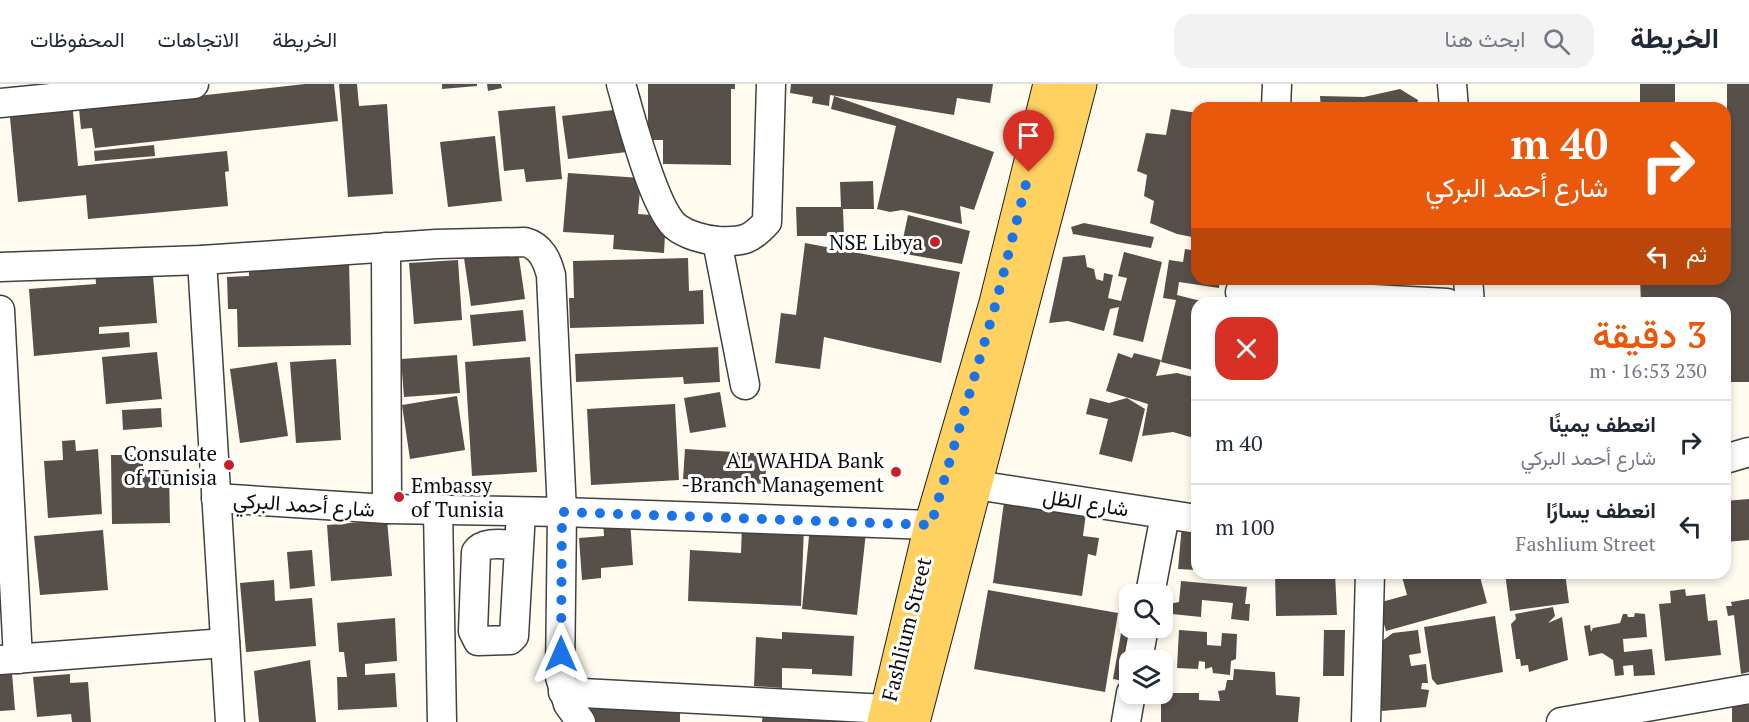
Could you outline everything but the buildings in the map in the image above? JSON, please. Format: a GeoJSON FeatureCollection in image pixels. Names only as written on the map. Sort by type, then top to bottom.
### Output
{"type":"FeatureCollection","features":[{"type":"Feature","properties":{"kind":"main road","name":"Fashlium Street"},"geometry":{"type":"LineString","coordinates":[[894,718],[931,525],[996,303],[1050,84]]}},
{"type":"Feature","properties":{"kind":"main road","name":"Fashlium Street"},"geometry":{"type":"LineString","coordinates":[[894,718],[976,484],[1080,84]]}},
{"type":"Feature","properties":{"kind":"street"},"geometry":{"type":"LineString","coordinates":[[0,103],[194,84]]}},
{"type":"Feature","properties":{"kind":"street"},"geometry":{"type":"LineString","coordinates":[[621,84],[648,174],[667,214],[680,229],[717,241],[750,238],[767,222],[771,84]]}},
{"type":"Feature","properties":{"kind":"street"},"geometry":{"type":"LineString","coordinates":[[1276,102],[1277,84]]}},
{"type":"Feature","properties":{"kind":"street"},"geometry":{"type":"LineString","coordinates":[[1452,84],[1454,102]]}},
{"type":"Feature","properties":{"kind":"street"},"geometry":{"type":"LineString","coordinates":[[717,241],[745,385]]}},
{"type":"Feature","properties":{"kind":"street"},"geometry":{"type":"LineString","coordinates":[[0,267],[202,260],[525,242],[536,247],[544,255],[551,275],[562,512],[560,677],[568,704],[581,722]]}},
{"type":"Feature","properties":{"kind":"street"},"geometry":{"type":"LineString","coordinates":[[386,248],[387,509]]}},
{"type":"Feature","properties":{"kind":"street"},"geometry":{"type":"LineString","coordinates":[[202,260],[230,722]]}},
{"type":"Feature","properties":{"kind":"street"},"geometry":{"type":"LineString","coordinates":[[1240,292],[1334,297]]}},
{"type":"Feature","properties":{"kind":"street"},"geometry":{"type":"LineString","coordinates":[[0,310],[9,660],[225,643]]}},
{"type":"Feature","properties":{"kind":"street"},"geometry":{"type":"LineString","coordinates":[[1731,457],[1749,452]]}},
{"type":"Feature","properties":{"kind":"street","name":"شارع الظل"},"geometry":{"type":"LineString","coordinates":[[976,484],[1191,518]]}},
{"type":"Feature","properties":{"kind":"street","name":"شارع أحمد البركي"},"geometry":{"type":"LineString","coordinates":[[216,498],[438,511],[562,512],[931,525]]}},
{"type":"Feature","properties":{"kind":"street"},"geometry":{"type":"LineString","coordinates":[[438,511],[442,722]]}},
{"type":"Feature","properties":{"kind":"street"},"geometry":{"type":"LineString","coordinates":[[519,545],[521,512]]}},
{"type":"Feature","properties":{"kind":"street"},"geometry":{"type":"LineString","coordinates":[[1152,584],[1165,515]]}},
{"type":"Feature","properties":{"kind":"street"},"geometry":{"type":"LineString","coordinates":[[1366,722],[1370,579]]}},
{"type":"Feature","properties":{"kind":"street"},"geometry":{"type":"LineString","coordinates":[[1561,722],[1749,689]]}},
{"type":"Feature","properties":{"kind":"street"},"geometry":{"type":"LineString","coordinates":[[563,692],[894,718]]}},
{"type":"Feature","properties":{"kind":"street"},"geometry":{"type":"LineString","coordinates":[[1126,722],[1129,704]]}},
{"type":"Feature","properties":{"kind":"place","name":"NSE Libya"},"geometry":{"type":"Point","coordinates":[935,242]}},
{"type":"Feature","properties":{"kind":"place","name":"Consulate of Tunisia"},"geometry":{"type":"Point","coordinates":[229,465]}},
{"type":"Feature","properties":{"kind":"place","name":"AL WAHDA Bank -Branch Management"},"geometry":{"type":"Point","coordinates":[896,472]}},
{"type":"Feature","properties":{"kind":"place","name":"Embassy of Tunisia"},"geometry":{"type":"Point","coordinates":[399,497]}},
{"type":"Feature","properties":{"kind":"route"},"geometry":{"type":"LineString","coordinates":[[561,654],[562,512],[931,525],[996,303],[1029,172]]}}]}
